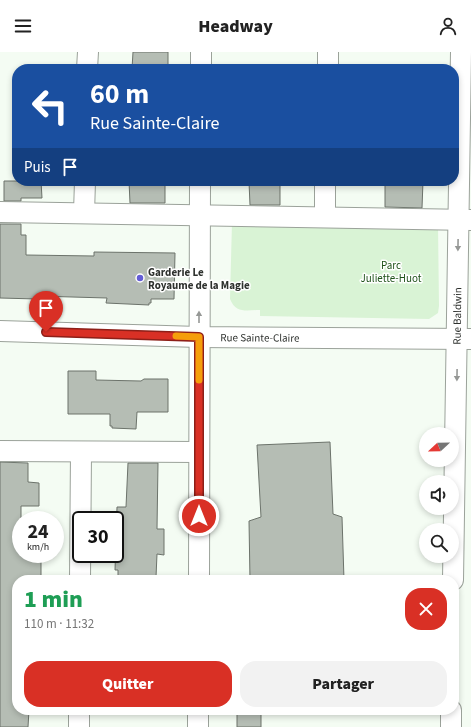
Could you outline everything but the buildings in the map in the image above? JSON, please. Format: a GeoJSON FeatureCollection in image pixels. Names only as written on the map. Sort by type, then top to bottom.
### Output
{"type":"FeatureCollection","features":[{"type":"Feature","properties":{"kind":"street"},"geometry":{"type":"LineString","coordinates":[[87,64],[88,52]]}},
{"type":"Feature","properties":{"kind":"street"},"geometry":{"type":"LineString","coordinates":[[201,52],[201,64]]}},
{"type":"Feature","properties":{"kind":"street"},"geometry":{"type":"LineString","coordinates":[[328,52],[328,64]]}},
{"type":"Feature","properties":{"kind":"street","name":"Rue Baldwin"},"geometry":{"type":"LineString","coordinates":[[453,575],[464,339],[465,220],[462,52]]}},
{"type":"Feature","properties":{"kind":"street"},"geometry":{"type":"LineString","coordinates":[[84,213],[85,186]]}},
{"type":"Feature","properties":{"kind":"street"},"geometry":{"type":"LineString","coordinates":[[198,575],[200,186]]}},
{"type":"Feature","properties":{"kind":"street"},"geometry":{"type":"LineString","coordinates":[[325,217],[326,186]]}},
{"type":"Feature","properties":{"kind":"street"},"geometry":{"type":"LineString","coordinates":[[0,212],[465,220]]}},
{"type":"Feature","properties":{"kind":"street","name":"Rue Sainte-Claire"},"geometry":{"type":"LineString","coordinates":[[0,330],[199,337],[464,339]]}},
{"type":"Feature","properties":{"kind":"street"},"geometry":{"type":"LineString","coordinates":[[0,451],[199,452]]}},
{"type":"Feature","properties":{"kind":"street"},"geometry":{"type":"LineString","coordinates":[[80,575],[82,452]]}},
{"type":"Feature","properties":{"kind":"street"},"geometry":{"type":"LineString","coordinates":[[79,715],[79,727]]}},
{"type":"Feature","properties":{"kind":"street"},"geometry":{"type":"LineString","coordinates":[[198,715],[198,727]]}},
{"type":"Feature","properties":{"kind":"street"},"geometry":{"type":"LineString","coordinates":[[451,715],[451,727]]}},
{"type":"Feature","properties":{"kind":"green space","name":"Parc Juliette-Huot"},"geometry":{"type":"Polygon","coordinates":[[[232,222],[438,225],[438,313],[429,319],[260,316],[260,310],[239,309],[232,304],[230,299],[232,222]]]}},
{"type":"Feature","properties":{"kind":"slow traffic"},"geometry":{"type":"LineString","coordinates":[[176,336],[199,337],[199,380]]}},
{"type":"Feature","properties":{"kind":"place","name":"Garderie Le Royaume de la Magie"},"geometry":{"type":"Point","coordinates":[140,278]}},
{"type":"Feature","properties":{"kind":"route"},"geometry":{"type":"LineString","coordinates":[[46,332],[199,337],[199,516]]}}]}
